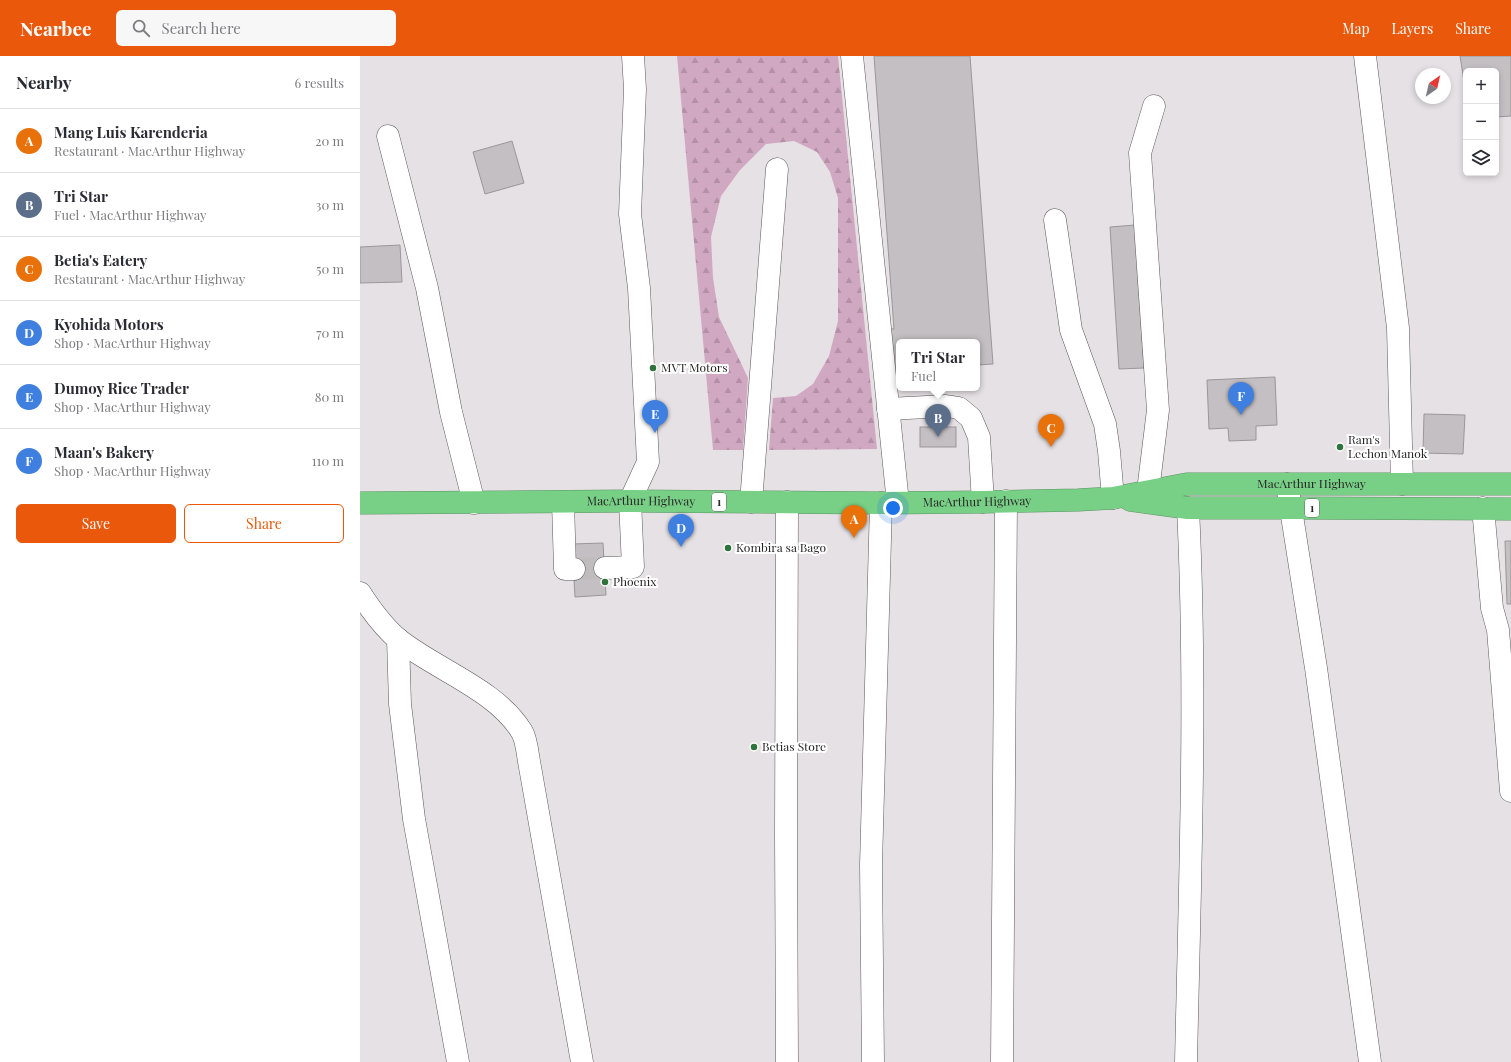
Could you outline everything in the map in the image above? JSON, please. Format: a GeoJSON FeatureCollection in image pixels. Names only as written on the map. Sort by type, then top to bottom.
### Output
{"type":"FeatureCollection","features":[{"type":"Feature","properties":{"kind":"highway","name":"MacArthur Highway"},"geometry":{"type":"LineString","coordinates":[[360,503],[982,502],[1113,498],[1187,484],[1511,484]]}},
{"type":"Feature","properties":{"kind":"highway","name":"MacArthur Highway"},"geometry":{"type":"LineString","coordinates":[[1113,498],[1188,508],[1511,509]]}},
{"type":"Feature","properties":{"kind":"street"},"geometry":{"type":"LineString","coordinates":[[605,568],[633,568],[630,502],[648,462],[639,288],[630,214],[635,89],[633,56]]}},
{"type":"Feature","properties":{"kind":"street"},"geometry":{"type":"LineString","coordinates":[[852,56],[888,409],[889,503],[872,865],[873,1062]]}},
{"type":"Feature","properties":{"kind":"street"},"geometry":{"type":"LineString","coordinates":[[1364,56],[1398,328],[1402,484]]}},
{"type":"Feature","properties":{"kind":"street"},"geometry":{"type":"LineString","coordinates":[[1148,491],[1158,410],[1140,153],[1154,106]]}},
{"type":"Feature","properties":{"kind":"street"},"geometry":{"type":"LineString","coordinates":[[388,136],[427,288],[451,412],[474,503]]}},
{"type":"Feature","properties":{"kind":"street"},"geometry":{"type":"LineString","coordinates":[[751,502],[777,169]]}},
{"type":"Feature","properties":{"kind":"street"},"geometry":{"type":"LineString","coordinates":[[1055,220],[1071,330],[1105,424],[1113,498]]}},
{"type":"Feature","properties":{"kind":"street"},"geometry":{"type":"LineString","coordinates":[[888,409],[946,406],[959,408],[971,418],[979,437],[982,502]]}},
{"type":"Feature","properties":{"kind":"street"},"geometry":{"type":"LineString","coordinates":[[1287,484],[1316,668],[1370,1062]]}},
{"type":"Feature","properties":{"kind":"street"},"geometry":{"type":"LineString","coordinates":[[1002,1062],[1006,501]]}},
{"type":"Feature","properties":{"kind":"street"},"geometry":{"type":"LineString","coordinates":[[563,502],[566,569],[574,569]]}},
{"type":"Feature","properties":{"kind":"street"},"geometry":{"type":"LineString","coordinates":[[787,502],[787,1062]]}},
{"type":"Feature","properties":{"kind":"street"},"geometry":{"type":"LineString","coordinates":[[1186,1062],[1191,848],[1192,679],[1188,508]]}},
{"type":"Feature","properties":{"kind":"street"},"geometry":{"type":"LineString","coordinates":[[1483,508],[1492,608],[1504,630],[1511,791]]}},
{"type":"Feature","properties":{"kind":"street"},"geometry":{"type":"LineString","coordinates":[[360,593],[372,613],[398,640],[478,690],[509,714],[523,733],[582,1062]]}},
{"type":"Feature","properties":{"kind":"street"},"geometry":{"type":"LineString","coordinates":[[398,640],[400,704],[414,820],[458,1062]]}},
{"type":"Feature","properties":{"kind":"green space"},"geometry":{"type":"Polygon","coordinates":[[[677,56],[838,56],[877,449],[769,450],[773,398],[796,396],[813,384],[829,356],[838,321],[838,198],[830,172],[817,152],[794,141],[766,144],[740,170],[721,196],[711,237],[713,278],[719,317],[748,378],[743,450],[713,450],[677,56]]]}},
{"type":"Feature","properties":{"kind":"building"},"geometry":{"type":"Polygon","coordinates":[[[874,56],[970,56],[993,364],[980,365],[980,339],[896,339],[896,371],[891,371],[888,329],[894,329],[874,56]]]}},
{"type":"Feature","properties":{"kind":"building"},"geometry":{"type":"Polygon","coordinates":[[[1460,56],[1511,56],[1511,116],[1499,117],[1499,68],[1463,68],[1463,75],[1460,56]]]}},
{"type":"Feature","properties":{"kind":"building"},"geometry":{"type":"Polygon","coordinates":[[[512,141],[524,183],[485,194],[473,152],[512,141]]]}},
{"type":"Feature","properties":{"kind":"building"},"geometry":{"type":"Polygon","coordinates":[[[1135,225],[1144,368],[1119,369],[1110,227],[1135,225]]]}},
{"type":"Feature","properties":{"kind":"building"},"geometry":{"type":"Polygon","coordinates":[[[400,245],[402,282],[360,283],[360,247],[400,245]]]}},
{"type":"Feature","properties":{"kind":"building"},"geometry":{"type":"Polygon","coordinates":[[[1275,377],[1277,425],[1256,426],[1256,440],[1229,441],[1228,428],[1209,429],[1207,380],[1275,377]]]}},
{"type":"Feature","properties":{"kind":"building"},"geometry":{"type":"Polygon","coordinates":[[[1424,414],[1465,415],[1463,454],[1423,453],[1424,414]]]}},
{"type":"Feature","properties":{"kind":"building"},"geometry":{"type":"Polygon","coordinates":[[[920,427],[956,427],[956,447],[920,447],[920,427]]]}},
{"type":"Feature","properties":{"kind":"building"},"geometry":{"type":"Polygon","coordinates":[[[1505,541],[1511,541],[1511,604],[1507,604],[1505,541]]]}},
{"type":"Feature","properties":{"kind":"building"},"geometry":{"type":"Polygon","coordinates":[[[603,543],[606,595],[575,597],[572,544],[603,543]]]}},
{"type":"Feature","properties":{"kind":"tunnel"},"geometry":{"type":"LineString","coordinates":[[574,569],[605,568]]}},
{"type":"Feature","properties":{"kind":"place","name":"MVT Motors"},"geometry":{"type":"Point","coordinates":[653,368]}},
{"type":"Feature","properties":{"kind":"place","name":"Maan's Bakery"},"geometry":{"type":"Point","coordinates":[1241,415]}},
{"type":"Feature","properties":{"kind":"place","name":"Dumoy Rice Trader"},"geometry":{"type":"Point","coordinates":[655,433]}},
{"type":"Feature","properties":{"kind":"place","name":"Tri Star"},"geometry":{"type":"Point","coordinates":[938,437]}},
{"type":"Feature","properties":{"kind":"place","name":"Betia's Eatery"},"geometry":{"type":"Point","coordinates":[1051,447]}},
{"type":"Feature","properties":{"kind":"place","name":"Ram's Lechon Manok"},"geometry":{"type":"Point","coordinates":[1340,447]}},
{"type":"Feature","properties":{"kind":"place","name":"Mang Luis Karenderia"},"geometry":{"type":"Point","coordinates":[854,538]}},
{"type":"Feature","properties":{"kind":"place","name":"Kyohida Motors"},"geometry":{"type":"Point","coordinates":[681,547]}},
{"type":"Feature","properties":{"kind":"place","name":"Kombira sa Bago"},"geometry":{"type":"Point","coordinates":[728,548]}},
{"type":"Feature","properties":{"kind":"place","name":"Phoenix"},"geometry":{"type":"Point","coordinates":[605,582]}},
{"type":"Feature","properties":{"kind":"place","name":"Betias Store"},"geometry":{"type":"Point","coordinates":[754,747]}}]}
